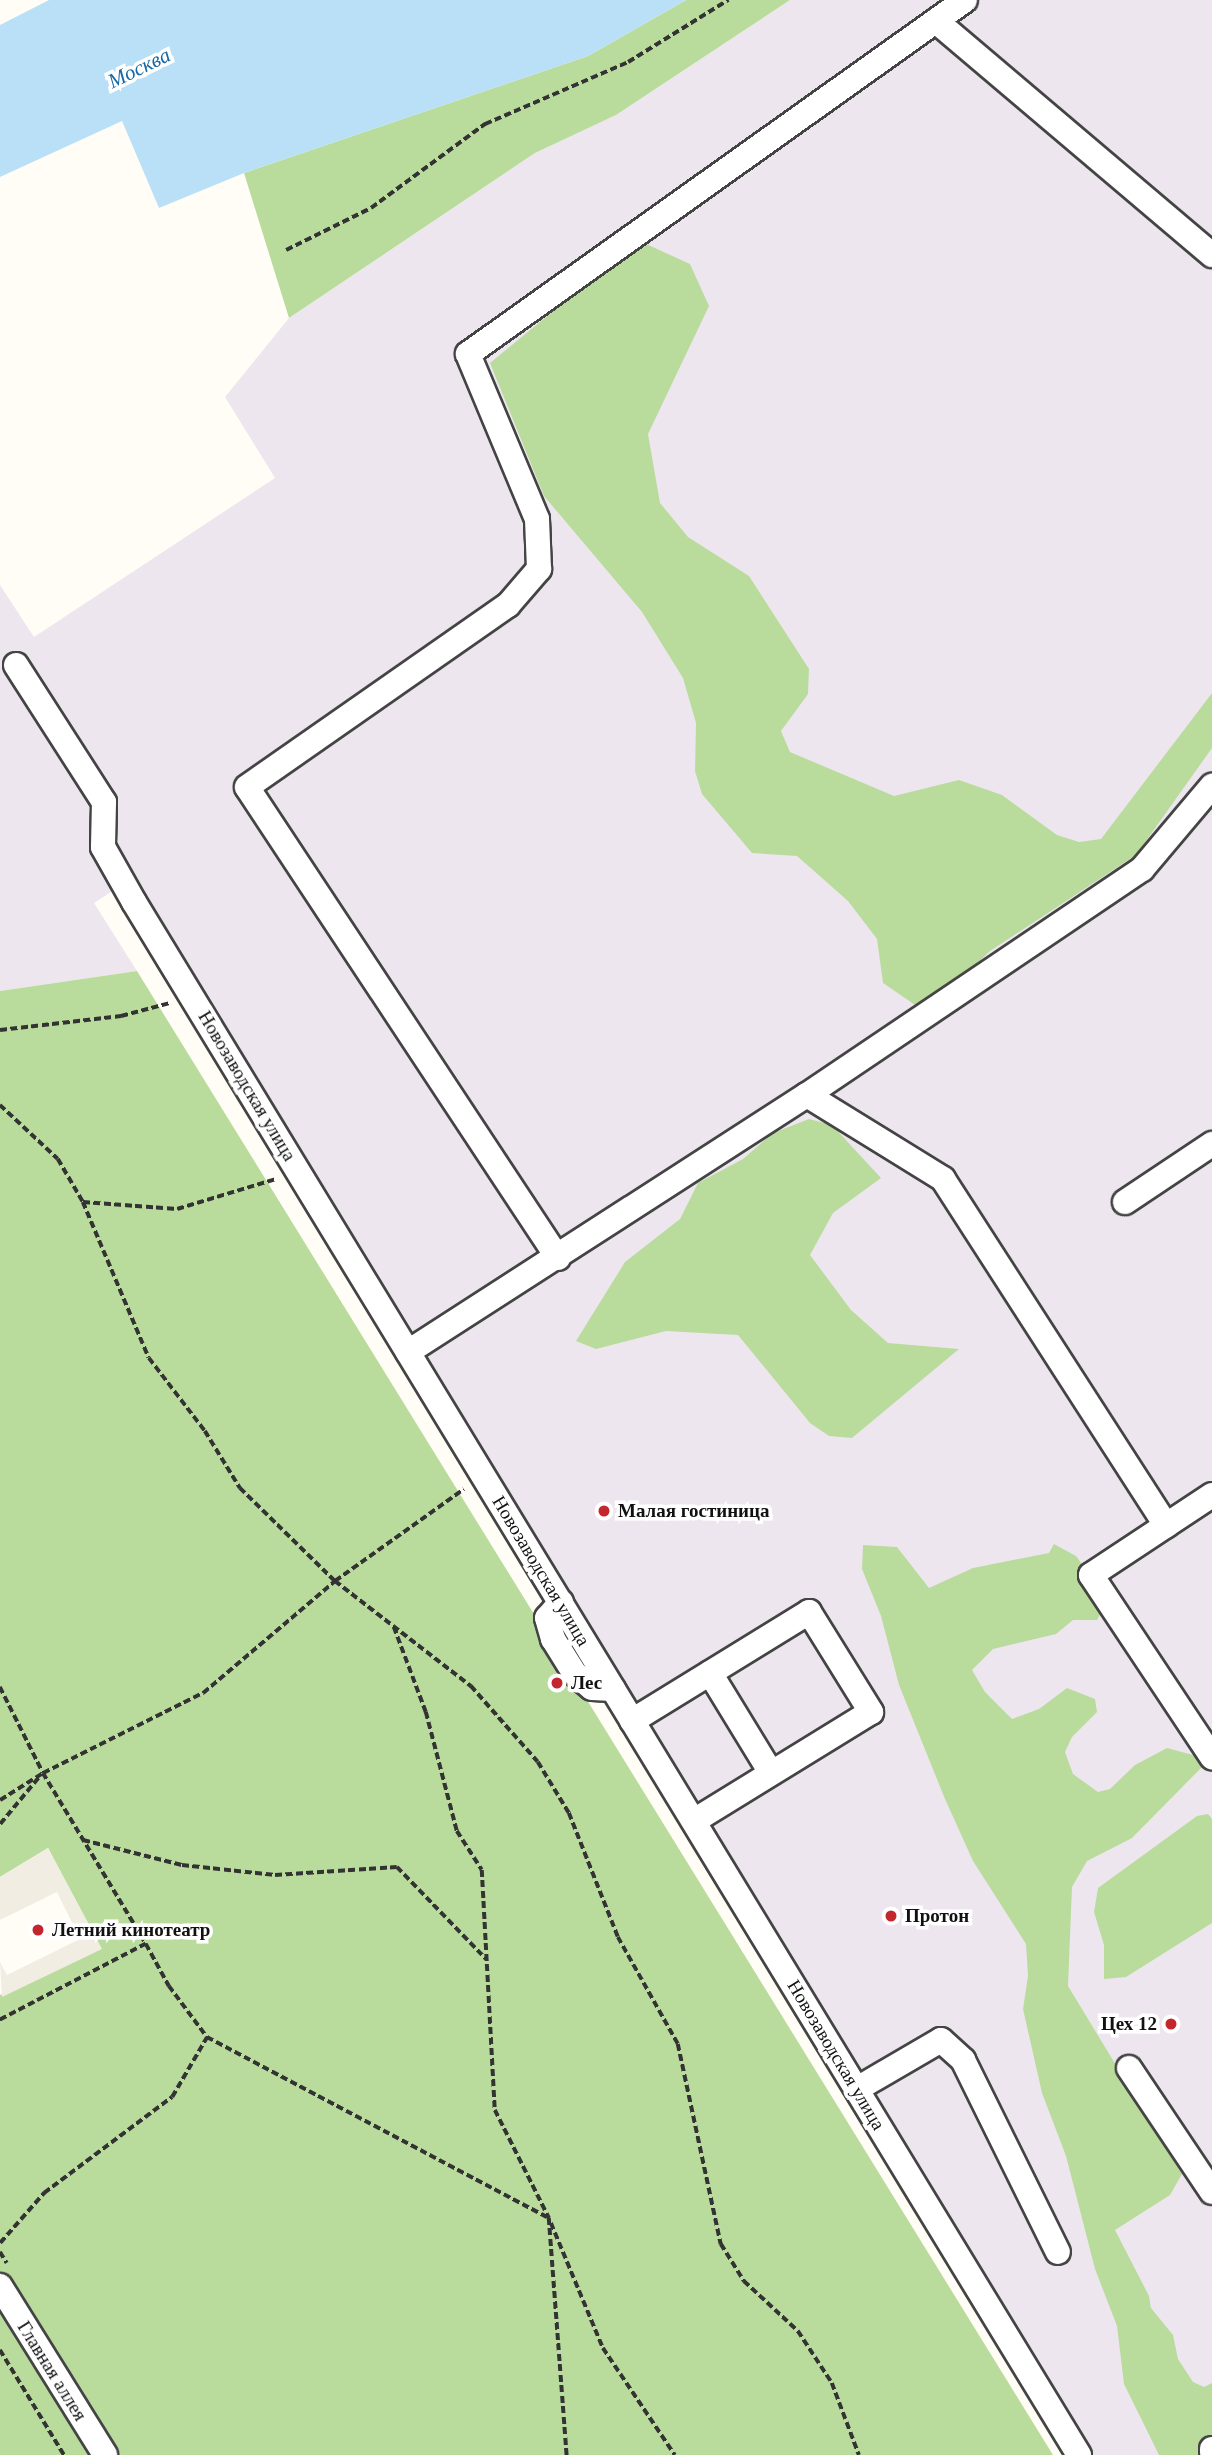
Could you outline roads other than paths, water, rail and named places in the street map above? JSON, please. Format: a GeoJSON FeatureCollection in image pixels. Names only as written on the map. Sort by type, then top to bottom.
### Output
{"type":"FeatureCollection","features":[{"type":"Feature","properties":{"kind":"street"},"geometry":{"type":"LineString","coordinates":[[558,1258],[247,787],[509,604],[539,569],[537,519],[468,354],[965,0]]}},
{"type":"Feature","properties":{"kind":"street"},"geometry":{"type":"LineString","coordinates":[[936,21],[1212,255]]}},
{"type":"Feature","properties":{"kind":"street","name":"Новозаводская улица"},"geometry":{"type":"LineString","coordinates":[[16,665],[104,802],[103,847],[134,902],[1079,2455]]}},
{"type":"Feature","properties":{"kind":"street"},"geometry":{"type":"LineString","coordinates":[[408,1352],[558,1258],[807,1095],[1142,869],[1212,786]]}},
{"type":"Feature","properties":{"kind":"street"},"geometry":{"type":"LineString","coordinates":[[807,1095],[943,1179],[1167,1525]]}},
{"type":"Feature","properties":{"kind":"street"},"geometry":{"type":"LineString","coordinates":[[1125,1202],[1212,1144]]}},
{"type":"Feature","properties":{"kind":"street"},"geometry":{"type":"LineString","coordinates":[[1212,1494],[1091,1575],[1212,1757]]}},
{"type":"Feature","properties":{"kind":"street"},"geometry":{"type":"LineString","coordinates":[[632,1721],[809,1612],[871,1712],[694,1821]]}},
{"type":"Feature","properties":{"kind":"street"},"geometry":{"type":"LineString","coordinates":[[710,1673],[771,1773]]}},
{"type":"Feature","properties":{"kind":"street"},"geometry":{"type":"LineString","coordinates":[[857,2089],[941,2040],[963,2060],[1058,2252]]}},
{"type":"Feature","properties":{"kind":"street"},"geometry":{"type":"LineString","coordinates":[[1129,2068],[1212,2192]]}},
{"type":"Feature","properties":{"kind":"street","name":"Главная аллея"},"geometry":{"type":"LineString","coordinates":[[0,2286],[105,2455]]}},
{"type":"Feature","properties":{"kind":"water","name":"Москва"},"geometry":{"type":"Polygon","coordinates":[[[49,0],[686,0],[588,56],[244,173],[159,208],[122,121],[0,177],[0,25],[49,0]]]}},
{"type":"Feature","properties":{"kind":"place","name":"Малая гостиница"},"geometry":{"type":"Point","coordinates":[604,1511]}},
{"type":"Feature","properties":{"kind":"place","name":"Лес"},"geometry":{"type":"Point","coordinates":[557,1683]}},
{"type":"Feature","properties":{"kind":"place","name":"Протон"},"geometry":{"type":"Point","coordinates":[891,1916]}},
{"type":"Feature","properties":{"kind":"place","name":"Летний кинотеатр"},"geometry":{"type":"Point","coordinates":[38,1930]}},
{"type":"Feature","properties":{"kind":"place","name":"Цех 12"},"geometry":{"type":"Point","coordinates":[1171,2024]}}]}
